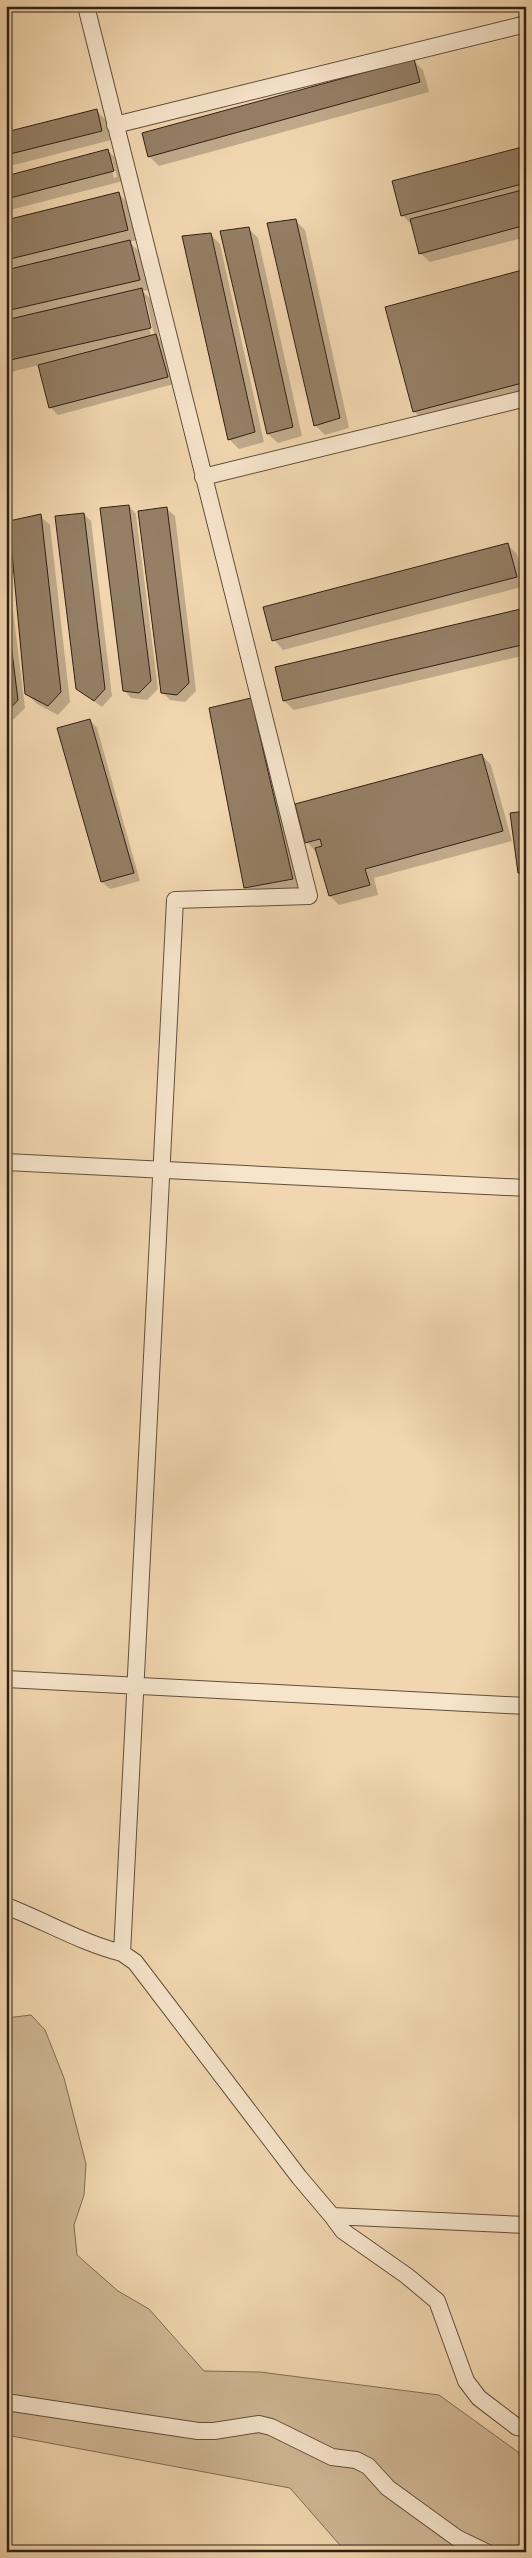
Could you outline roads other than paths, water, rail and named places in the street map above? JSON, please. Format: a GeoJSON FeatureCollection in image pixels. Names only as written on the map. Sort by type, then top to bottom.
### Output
{"type":"FeatureCollection","features":[{"type":"Feature","properties":{"kind":"street"},"geometry":{"type":"LineString","coordinates":[[86,6],[309,896],[175,900],[137,1686],[122,1953]]}},
{"type":"Feature","properties":{"kind":"street"},"geometry":{"type":"LineString","coordinates":[[115,125],[526,24]]}},
{"type":"Feature","properties":{"kind":"street"},"geometry":{"type":"LineString","coordinates":[[203,477],[526,398]]}},
{"type":"Feature","properties":{"kind":"street"},"geometry":{"type":"LineString","coordinates":[[6,1162],[526,1188]]}},
{"type":"Feature","properties":{"kind":"street"},"geometry":{"type":"LineString","coordinates":[[6,1679],[526,1706]]}},
{"type":"Feature","properties":{"kind":"street"},"geometry":{"type":"LineString","coordinates":[[6,1906],[46,1921],[106,1949],[122,1953],[135,1962],[299,2177],[343,2231],[407,2276],[436,2301],[466,2381],[479,2398],[517,2426],[526,2429]]}},
{"type":"Feature","properties":{"kind":"street"},"geometry":{"type":"LineString","coordinates":[[332,2216],[526,2225]]}},
{"type":"Feature","properties":{"kind":"street"},"geometry":{"type":"LineString","coordinates":[[6,2402],[198,2431],[214,2431],[259,2424],[271,2426],[332,2457],[356,2460],[368,2466],[388,2488],[457,2538],[486,2552]]}}]}
